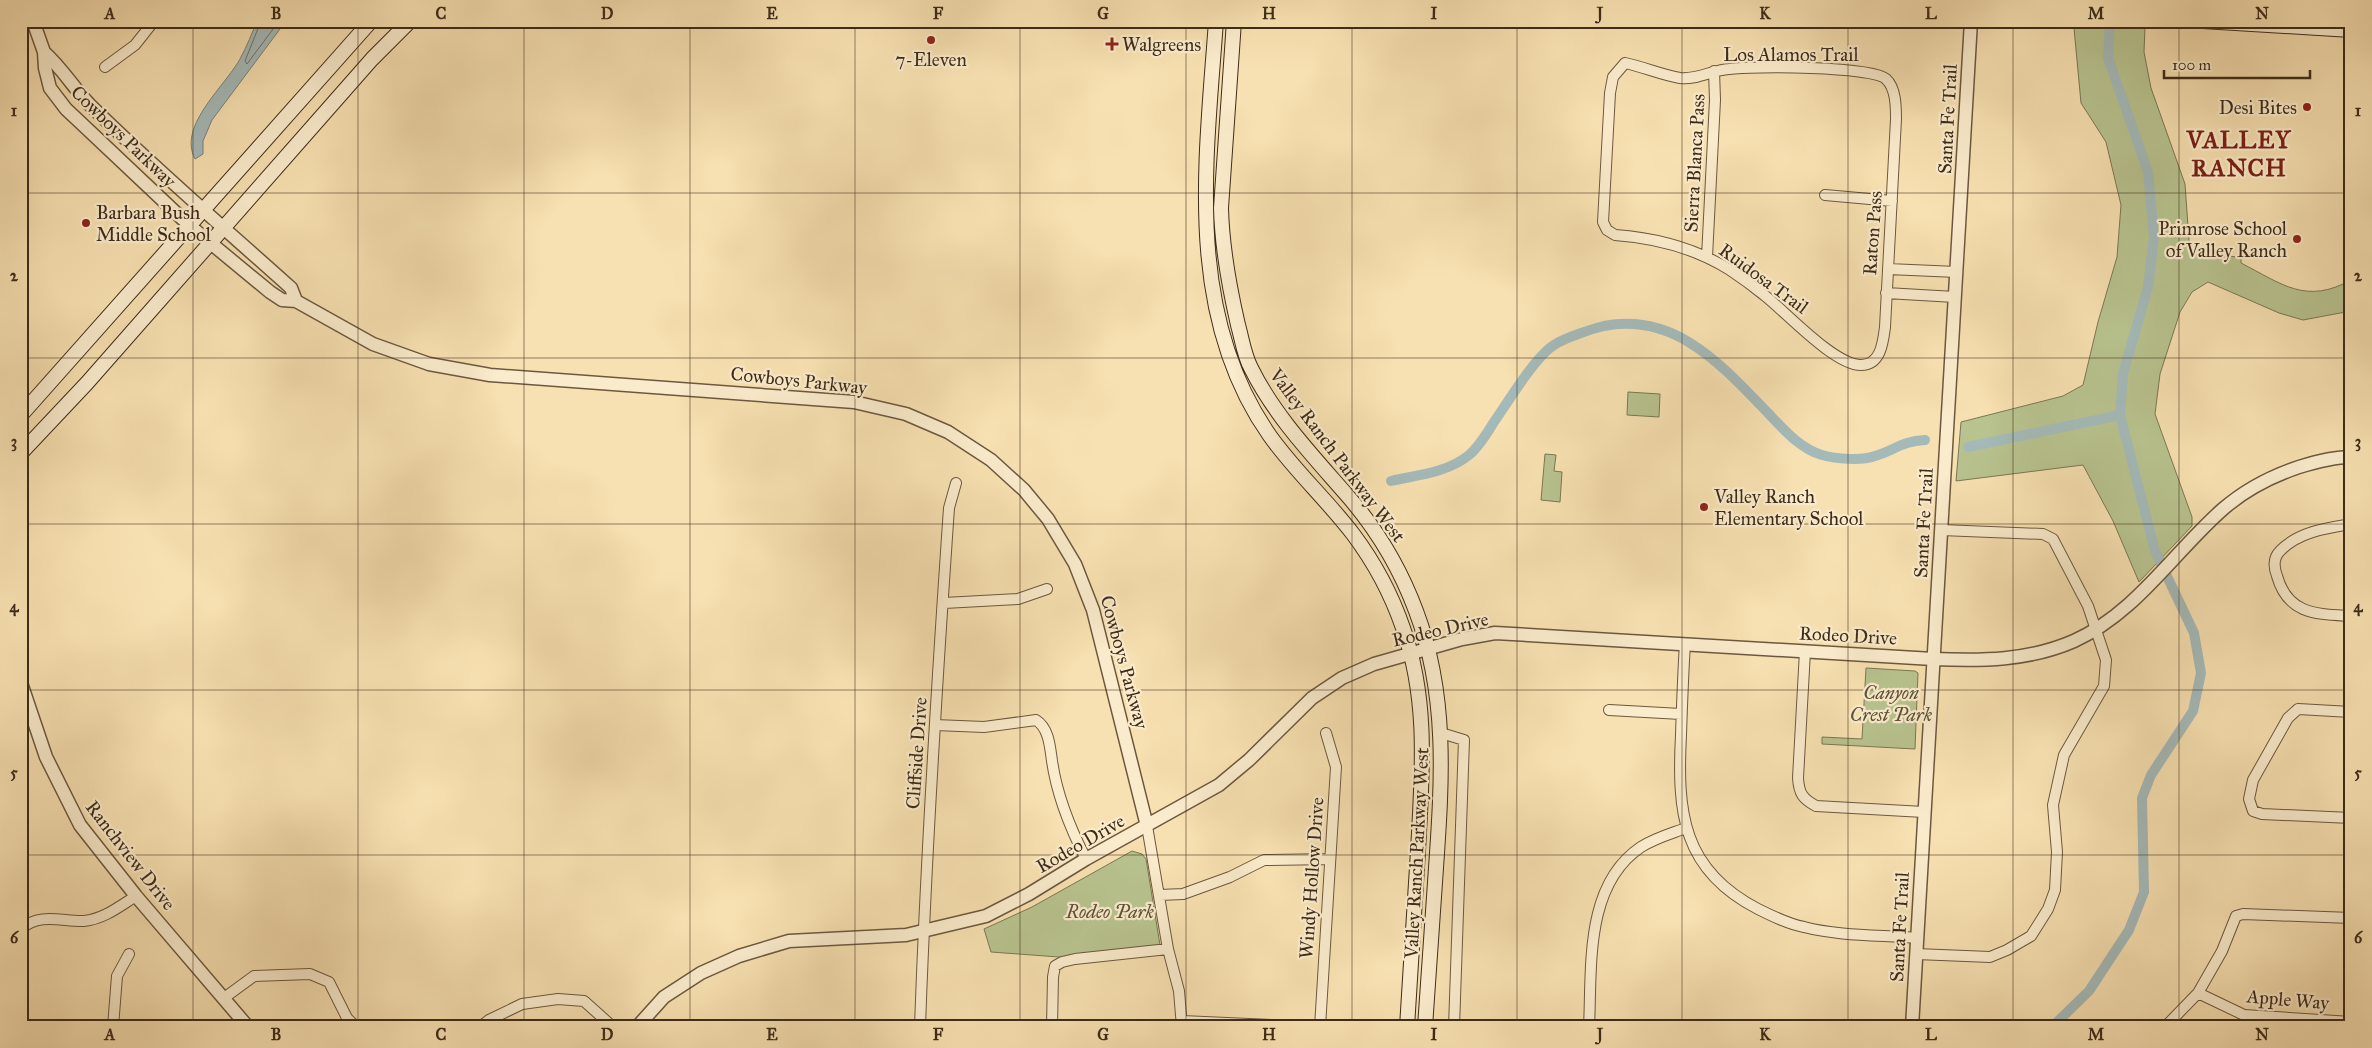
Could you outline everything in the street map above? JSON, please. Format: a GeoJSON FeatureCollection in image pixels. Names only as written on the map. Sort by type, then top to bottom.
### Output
{"type":"FeatureCollection","features":[{"type":"Feature","properties":{"kind":"main road"},"geometry":{"type":"LineString","coordinates":[[21,415],[371,21]]}},
{"type":"Feature","properties":{"kind":"main road"},"geometry":{"type":"LineString","coordinates":[[21,453],[372,59],[410,21]]}},
{"type":"Feature","properties":{"kind":"main road","name":"Valley Ranch Parkway West"},"geometry":{"type":"LineString","coordinates":[[1216,21],[1207,178],[1207,256],[1216,309],[1230,355],[1251,403],[1270,435],[1354,536],[1392,601],[1411,653],[1422,722],[1423,756],[1408,1027]]}},
{"type":"Feature","properties":{"kind":"main road","name":"Valley Ranch Parkway West"},"geometry":{"type":"LineString","coordinates":[[1234,21],[1221,208],[1224,254],[1244,347],[1249,362],[1289,427],[1347,495],[1386,548],[1404,582],[1420,623],[1434,677],[1442,775],[1425,1027]]}},
{"type":"Feature","properties":{"kind":"main road"},"geometry":{"type":"LineString","coordinates":[[2203,21],[2351,30]]}},
{"type":"Feature","properties":{"kind":"main road"},"geometry":{"type":"LineString","coordinates":[[1207,178],[1223,179]]}},
{"type":"Feature","properties":{"kind":"main road"},"geometry":{"type":"LineString","coordinates":[[1230,355],[1244,347]]}},
{"type":"Feature","properties":{"kind":"main road"},"geometry":{"type":"LineString","coordinates":[[1235,368],[1249,362]]}},
{"type":"Feature","properties":{"kind":"main road"},"geometry":{"type":"LineString","coordinates":[[1417,855],[1437,856]]}},
{"type":"Feature","properties":{"kind":"street","name":"Cowboys Parkway"},"geometry":{"type":"LineString","coordinates":[[33,21],[44,52],[45,68],[50,88],[66,109],[190,226],[270,292],[282,300],[296,301],[372,344],[429,364],[490,375],[854,402],[906,414],[948,432],[991,460],[1024,490],[1048,519],[1076,564],[1093,610],[1147,826],[1168,949],[1179,991],[1182,1024]]}},
{"type":"Feature","properties":{"kind":"street"},"geometry":{"type":"LineString","coordinates":[[105,66],[135,45],[154,21]]}},
{"type":"Feature","properties":{"kind":"street","name":"Santa Fe Trail"},"geometry":{"type":"LineString","coordinates":[[1912,1024],[1971,21]]}},
{"type":"Feature","properties":{"kind":"street","name":"Cowboys Parkway"},"geometry":{"type":"LineString","coordinates":[[44,52],[60,67],[88,102],[203,212],[290,288],[296,301]]}},
{"type":"Feature","properties":{"kind":"street","name":"Los Alamos Trail"},"geometry":{"type":"LineString","coordinates":[[1604,219],[1613,77],[1625,63],[1680,78],[1696,77],[1714,71],[1744,68],[1865,72],[1886,79]]}},
{"type":"Feature","properties":{"kind":"street","name":"Sierra Blanca Pass"},"geometry":{"type":"LineString","coordinates":[[1707,257],[1715,100],[1714,71]]}},
{"type":"Feature","properties":{"kind":"street","name":"Raton Pass"},"geometry":{"type":"LineString","coordinates":[[1846,362],[1862,365],[1872,362],[1879,355],[1885,327],[1896,108],[1892,86],[1886,79]]}},
{"type":"Feature","properties":{"kind":"street"},"geometry":{"type":"LineString","coordinates":[[1825,195],[1892,201]]}},
{"type":"Feature","properties":{"kind":"street","name":"Ruidosa Trail"},"geometry":{"type":"LineString","coordinates":[[1604,219],[1607,230],[1615,235],[1685,247],[1707,257],[1764,295],[1827,350],[1846,362]]}},
{"type":"Feature","properties":{"kind":"street"},"geometry":{"type":"LineString","coordinates":[[1888,269],[1956,272]]}},
{"type":"Feature","properties":{"kind":"street"},"geometry":{"type":"LineString","coordinates":[[1886,293],[1955,297]]}},
{"type":"Feature","properties":{"kind":"street","name":"Rodeo Drive"},"geometry":{"type":"LineString","coordinates":[[637,1027],[664,997],[700,973],[739,956],[789,941],[864,939],[925,932],[986,916],[1029,894],[1086,859],[1219,785],[1249,760],[1321,691],[1342,678],[1374,664],[1462,639],[1495,633],[1933,658],[1991,660],[2025,656],[2075,640],[2121,611],[2224,508],[2256,485],[2305,465],[2351,458]]}},
{"type":"Feature","properties":{"kind":"street","name":"Cliffside Drive"},"geometry":{"type":"LineString","coordinates":[[920,1027],[929,796],[944,603],[949,508],[956,483]]}},
{"type":"Feature","properties":{"kind":"street"},"geometry":{"type":"LineString","coordinates":[[2351,524],[2312,531],[2280,551],[2275,559],[2275,569],[2281,589],[2304,611],[2351,616]]}},
{"type":"Feature","properties":{"kind":"street"},"geometry":{"type":"LineString","coordinates":[[1916,954],[1990,957],[2031,936],[2048,909],[2055,890],[2057,878],[2053,805],[2064,755],[2104,686],[2106,660],[2088,606],[2053,539],[2044,534],[1941,530]]}},
{"type":"Feature","properties":{"kind":"street"},"geometry":{"type":"LineString","coordinates":[[944,603],[1018,599],[1047,588]]}},
{"type":"Feature","properties":{"kind":"street"},"geometry":{"type":"LineString","coordinates":[[1685,644],[1679,774],[1681,804],[1686,828],[1697,855],[1712,874],[1738,899],[1767,913],[1804,927],[1917,938]]}},
{"type":"Feature","properties":{"kind":"street"},"geometry":{"type":"LineString","coordinates":[[1805,651],[1798,778],[1799,790],[1803,799],[1816,806],[1924,812]]}},
{"type":"Feature","properties":{"kind":"street","name":"Ranchview Drive"},"geometry":{"type":"LineString","coordinates":[[21,683],[46,757],[66,800],[85,832],[136,896],[248,1027]]}},
{"type":"Feature","properties":{"kind":"street"},"geometry":{"type":"LineString","coordinates":[[2351,712],[2298,709],[2288,718],[2253,780],[2249,799],[2253,811],[2262,814],[2351,818]]}},
{"type":"Feature","properties":{"kind":"street"},"geometry":{"type":"LineString","coordinates":[[1609,710],[1682,714]]}},
{"type":"Feature","properties":{"kind":"street"},"geometry":{"type":"LineString","coordinates":[[935,725],[984,727],[1036,720],[1042,724],[1048,739],[1053,768],[1066,818],[1086,859]]}},
{"type":"Feature","properties":{"kind":"street","name":"Windy Hollow Drive"},"geometry":{"type":"LineString","coordinates":[[1319,1027],[1336,767],[1326,733]]}},
{"type":"Feature","properties":{"kind":"street"},"geometry":{"type":"LineString","coordinates":[[1440,733],[1464,740],[1454,1027]]}},
{"type":"Feature","properties":{"kind":"street"},"geometry":{"type":"LineString","coordinates":[[1588,1027],[1594,932],[1601,903],[1610,880],[1622,863],[1638,849],[1652,840],[1686,828]]}},
{"type":"Feature","properties":{"kind":"street"},"geometry":{"type":"LineString","coordinates":[[1160,895],[1183,894],[1230,877],[1264,860],[1330,859]]}},
{"type":"Feature","properties":{"kind":"street"},"geometry":{"type":"LineString","coordinates":[[21,929],[40,920],[84,921],[104,916],[136,896]]}},
{"type":"Feature","properties":{"kind":"street"},"geometry":{"type":"LineString","coordinates":[[2164,1027],[2198,993],[2222,951],[2236,916],[2243,914],[2351,918]]}},
{"type":"Feature","properties":{"kind":"street"},"geometry":{"type":"LineString","coordinates":[[1052,1027],[1052,977],[1055,966],[1062,962],[1076,959],[1168,949]]}},
{"type":"Feature","properties":{"kind":"street"},"geometry":{"type":"LineString","coordinates":[[117,1026],[117,976],[129,954]]}},
{"type":"Feature","properties":{"kind":"street"},"geometry":{"type":"LineString","coordinates":[[224,998],[254,976],[310,974],[329,982],[347,1018],[356,1027]]}},
{"type":"Feature","properties":{"kind":"street","name":"Apple Way"},"geometry":{"type":"LineString","coordinates":[[2198,993],[2244,1015],[2351,1022]]}},
{"type":"Feature","properties":{"kind":"street"},"geometry":{"type":"LineString","coordinates":[[480,1027],[489,1020],[522,1004],[558,1000],[584,1001],[613,1027]]}},
{"type":"Feature","properties":{"kind":"street"},"geometry":{"type":"LineString","coordinates":[[1182,1024],[1319,1027]]}},
{"type":"Feature","properties":{"kind":"green space"},"geometry":{"type":"Polygon","coordinates":[[[2076,25],[2145,27],[2144,52],[2151,88],[2185,184],[2190,254],[2241,257],[2241,263],[2294,289],[2321,291],[2351,280],[2351,311],[2303,320],[2279,313],[2208,282],[2192,292],[2180,312],[2160,374],[2155,414],[2192,517],[2192,526],[2139,582],[2113,521],[2083,465],[1956,481],[1961,422],[2063,396],[2083,385],[2098,322],[2117,257],[2121,205],[2106,142],[2081,103],[2074,28],[2076,25]]]}},
{"type":"Feature","properties":{"kind":"green space"},"geometry":{"type":"Polygon","coordinates":[[[1628,392],[1660,394],[1659,417],[1627,415],[1628,392]]]}},
{"type":"Feature","properties":{"kind":"green space"},"geometry":{"type":"Polygon","coordinates":[[[1545,454],[1556,455],[1554,471],[1562,472],[1560,502],[1541,500],[1545,454]]]}},
{"type":"Feature","properties":{"kind":"green space","name":"Canyon Crest Park"},"geometry":{"type":"Polygon","coordinates":[[[1866,668],[1915,671],[1918,673],[1915,749],[1822,744],[1822,737],[1862,739],[1866,668]]]}},
{"type":"Feature","properties":{"kind":"green space","name":"Rodeo Park"},"geometry":{"type":"Polygon","coordinates":[[[1132,851],[1142,854],[1146,859],[1160,945],[1072,958],[991,952],[984,929],[1032,907],[1132,851]]]}},
{"type":"Feature","properties":{"kind":"water"},"geometry":{"type":"Polygon","coordinates":[[[257,21],[286,21],[212,120],[203,141],[203,154],[195,159],[191,146],[198,119],[241,57],[257,21]]]}},
{"type":"Feature","properties":{"kind":"waterway"},"geometry":{"type":"LineString","coordinates":[[2052,1027],[2089,991],[2129,930],[2144,892],[2142,798],[2151,775],[2193,711],[2201,673],[2194,633],[2155,551],[2120,415],[2123,374],[2148,287],[2154,237],[2148,172],[2108,58],[2110,21]]}},
{"type":"Feature","properties":{"kind":"waterway"},"geometry":{"type":"LineString","coordinates":[[1391,481],[1442,470],[1469,455],[1483,440],[1530,369],[1554,345],[1599,327],[1630,324],[1654,327],[1676,335],[1697,347],[1734,378],[1793,438],[1814,452],[1834,458],[1863,459],[1882,454],[1910,442],[1925,440]]}},
{"type":"Feature","properties":{"kind":"waterway"},"geometry":{"type":"LineString","coordinates":[[1968,447],[2120,415]]}},
{"type":"Feature","properties":{"kind":"place","name":"7-Eleven"},"geometry":{"type":"Point","coordinates":[931,40]}},
{"type":"Feature","properties":{"kind":"place","name":"Walgreens"},"geometry":{"type":"Point","coordinates":[1112,44]}},
{"type":"Feature","properties":{"kind":"place","name":"Desi Bites"},"geometry":{"type":"Point","coordinates":[2307,107]}},
{"type":"Feature","properties":{"kind":"place","name":"Barbara Bush Middle School"},"geometry":{"type":"Point","coordinates":[86,223]}},
{"type":"Feature","properties":{"kind":"place","name":"Primrose School of Valley Ranch"},"geometry":{"type":"Point","coordinates":[2297,239]}},
{"type":"Feature","properties":{"kind":"place","name":"Valley Ranch Elementary School"},"geometry":{"type":"Point","coordinates":[1704,507]}},
{"type":"Feature","properties":{"kind":"district","name":"VALLEY RANCH"},"geometry":{"type":"Point","coordinates":[2239,154]}}]}
